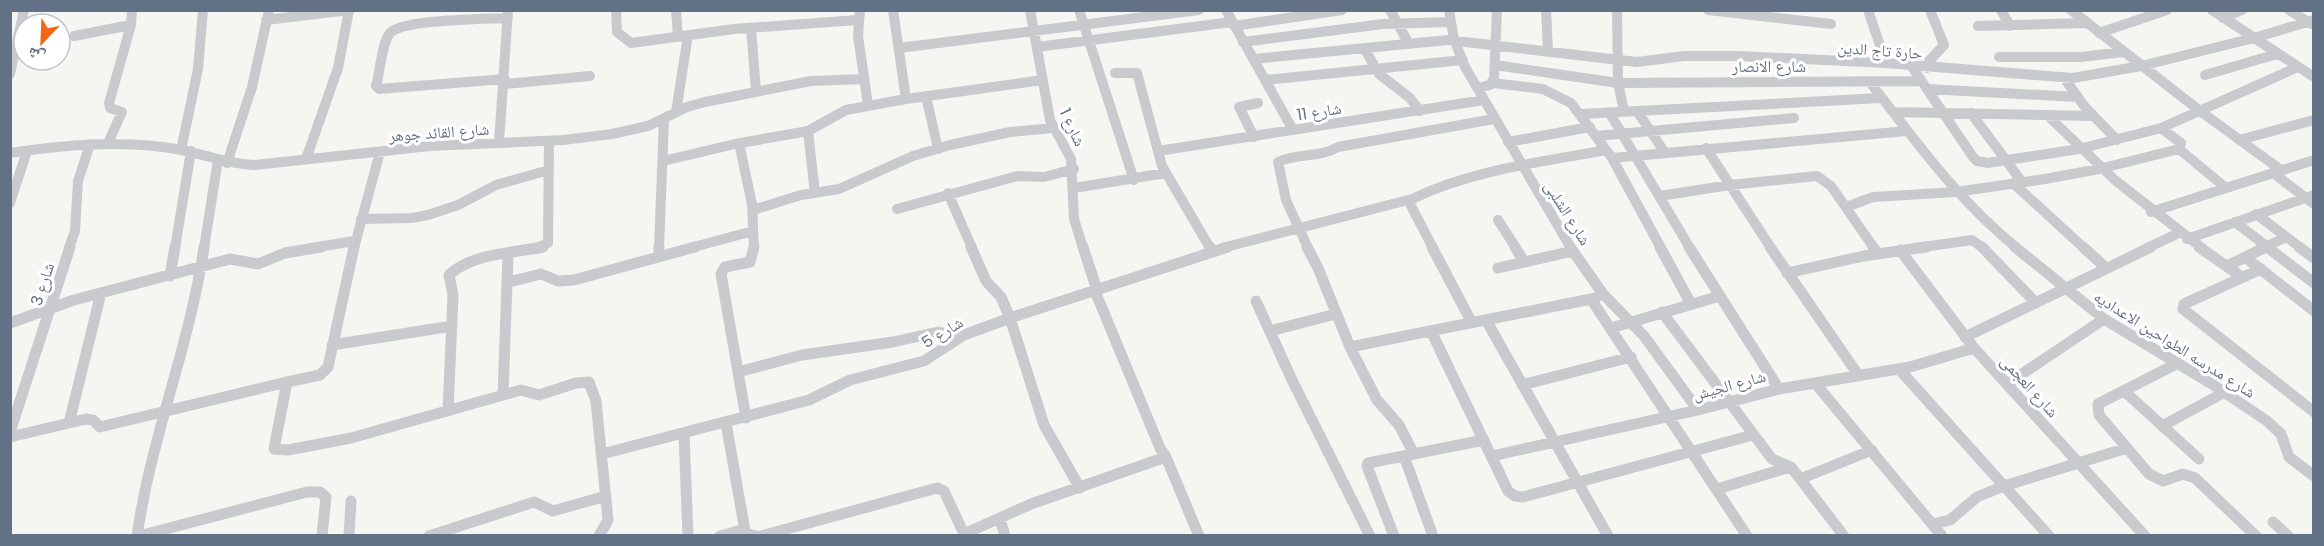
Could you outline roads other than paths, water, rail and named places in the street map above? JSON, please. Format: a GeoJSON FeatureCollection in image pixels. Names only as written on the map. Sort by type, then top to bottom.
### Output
{"type":"FeatureCollection","features":[{"type":"Feature","properties":{"kind":"street"},"geometry":{"type":"LineString","coordinates":[[10,74],[24,10]]}},
{"type":"Feature","properties":{"kind":"street"},"geometry":{"type":"LineString","coordinates":[[108,143],[122,112],[110,108],[109,104],[131,25],[132,10]]}},
{"type":"Feature","properties":{"kind":"street"},"geometry":{"type":"LineString","coordinates":[[170,276],[198,69],[203,10]]}},
{"type":"Feature","properties":{"kind":"street"},"geometry":{"type":"LineString","coordinates":[[616,10],[617,32],[626,37],[630,43],[860,13],[868,105]]}},
{"type":"Feature","properties":{"kind":"street"},"geometry":{"type":"LineString","coordinates":[[675,112],[683,36],[676,10]]}},
{"type":"Feature","properties":{"kind":"street"},"geometry":{"type":"LineString","coordinates":[[893,10],[906,99]]}},
{"type":"Feature","properties":{"kind":"street","name":"شارع 1"},"geometry":{"type":"LineString","coordinates":[[1030,10],[1053,128],[1066,148],[1074,169],[1074,219],[1096,290],[1199,536]]}},
{"type":"Feature","properties":{"kind":"street"},"geometry":{"type":"LineString","coordinates":[[1079,10],[1087,41],[1134,180]]}},
{"type":"Feature","properties":{"kind":"street"},"geometry":{"type":"LineString","coordinates":[[899,48],[1199,10]]}},
{"type":"Feature","properties":{"kind":"street"},"geometry":{"type":"LineString","coordinates":[[1226,10],[1293,130]]}},
{"type":"Feature","properties":{"kind":"street"},"geometry":{"type":"LineString","coordinates":[[1037,47],[1342,10]]}},
{"type":"Feature","properties":{"kind":"street"},"geometry":{"type":"LineString","coordinates":[[1390,10],[1409,44]]}},
{"type":"Feature","properties":{"kind":"street"},"geometry":{"type":"LineString","coordinates":[[1428,10],[1431,22]]}},
{"type":"Feature","properties":{"kind":"street","name":"شارع الشلبى"},"geometry":{"type":"LineString","coordinates":[[1449,10],[1454,40],[1463,60],[1521,166],[1573,251],[1605,296],[1632,321],[1656,350],[1698,410]]}},
{"type":"Feature","properties":{"kind":"street"},"geometry":{"type":"LineString","coordinates":[[1493,83],[1497,10]]}},
{"type":"Feature","properties":{"kind":"street"},"geometry":{"type":"LineString","coordinates":[[1546,10],[1548,51]]}},
{"type":"Feature","properties":{"kind":"street"},"geometry":{"type":"LineString","coordinates":[[1617,10],[1618,83],[1624,111]]}},
{"type":"Feature","properties":{"kind":"street"},"geometry":{"type":"LineString","coordinates":[[1708,10],[1831,24]]}},
{"type":"Feature","properties":{"kind":"street"},"geometry":{"type":"LineString","coordinates":[[1868,10],[1886,63]]}},
{"type":"Feature","properties":{"kind":"street"},"geometry":{"type":"LineString","coordinates":[[1927,68],[1929,60],[1944,45],[1930,10]]}},
{"type":"Feature","properties":{"kind":"street"},"geometry":{"type":"LineString","coordinates":[[2001,10],[2010,26]]}},
{"type":"Feature","properties":{"kind":"street"},"geometry":{"type":"LineString","coordinates":[[2071,10],[2140,66],[2239,140],[2311,199]]}},
{"type":"Feature","properties":{"kind":"street"},"geometry":{"type":"LineString","coordinates":[[2099,33],[2167,10]]}},
{"type":"Feature","properties":{"kind":"street"},"geometry":{"type":"LineString","coordinates":[[2212,10],[2313,77]]}},
{"type":"Feature","properties":{"kind":"street"},"geometry":{"type":"LineString","coordinates":[[2223,18],[2242,10]]}},
{"type":"Feature","properties":{"kind":"street"},"geometry":{"type":"LineString","coordinates":[[2289,10],[2311,22]]}},
{"type":"Feature","properties":{"kind":"street"},"geometry":{"type":"LineString","coordinates":[[306,159],[336,80],[344,50],[349,11],[267,15],[252,87],[223,161],[190,322],[163,412],[150,466],[138,536],[307,492],[320,492],[326,497],[322,536]]}},
{"type":"Feature","properties":{"kind":"street"},"geometry":{"type":"LineString","coordinates":[[499,143],[505,81],[508,14],[396,29],[389,34],[376,86],[379,89],[420,84],[505,81],[590,76]]}},
{"type":"Feature","properties":{"kind":"street"},"geometry":{"type":"LineString","coordinates":[[1243,42],[1397,24],[1450,22]]}},
{"type":"Feature","properties":{"kind":"street","name":"حارة تاج الدين"},"geometry":{"type":"LineString","coordinates":[[1253,59],[1454,40],[1617,61],[1648,62],[1675,56],[1709,55],[1886,63],[1912,67],[2064,78],[2140,66],[2311,22]]}},
{"type":"Feature","properties":{"kind":"street"},"geometry":{"type":"LineString","coordinates":[[1978,26],[2087,23]]}},
{"type":"Feature","properties":{"kind":"street"},"geometry":{"type":"LineString","coordinates":[[74,36],[131,25]]}},
{"type":"Feature","properties":{"kind":"street"},"geometry":{"type":"LineString","coordinates":[[751,28],[756,92]]}},
{"type":"Feature","properties":{"kind":"street"},"geometry":{"type":"LineString","coordinates":[[1364,48],[1373,69],[1393,87],[1411,96],[1420,111]]}},
{"type":"Feature","properties":{"kind":"street"},"geometry":{"type":"LineString","coordinates":[[1999,57],[2082,57],[2123,52]]}},
{"type":"Feature","properties":{"kind":"street"},"geometry":{"type":"LineString","coordinates":[[2205,75],[2277,54]]}},
{"type":"Feature","properties":{"kind":"street"},"geometry":{"type":"LineString","coordinates":[[1264,80],[1463,60]]}},
{"type":"Feature","properties":{"kind":"street","name":"شارع الانصار"},"geometry":{"type":"LineString","coordinates":[[1495,65],[1618,83],[1869,81],[2076,97]]}},
{"type":"Feature","properties":{"kind":"street"},"geometry":{"type":"LineString","coordinates":[[1912,67],[1977,161],[1988,163],[2079,149],[2161,128],[2298,67]]}},
{"type":"Feature","properties":{"kind":"street"},"geometry":{"type":"LineString","coordinates":[[1115,73],[1137,73],[1166,173],[1212,251]]}},
{"type":"Feature","properties":{"kind":"street"},"geometry":{"type":"LineString","coordinates":[[2064,78],[2092,116],[2117,140]]}},
{"type":"Feature","properties":{"kind":"street","name":"شارع القائد جوهر"},"geometry":{"type":"LineString","coordinates":[[10,153],[108,143],[186,151],[223,161],[255,165],[380,152],[549,141],[612,134],[648,126],[695,104],[817,80],[864,79]]}},
{"type":"Feature","properties":{"kind":"street"},"geometry":{"type":"LineString","coordinates":[[663,161],[739,143],[808,131],[838,113],[868,105],[1042,80]]}},
{"type":"Feature","properties":{"kind":"street","name":"شارع مدرسه الطواحين الاعداديه"},"geometry":{"type":"LineString","coordinates":[[1869,81],[1956,192],[1992,228],[2064,289],[2104,319],[2224,392],[2275,427],[2284,441],[2289,457],[2313,476]]}},
{"type":"Feature","properties":{"kind":"street"},"geometry":{"type":"LineString","coordinates":[[1478,88],[1493,83],[1530,86],[1553,92],[1571,103],[1609,154],[1691,303]]}},
{"type":"Feature","properties":{"kind":"street"},"geometry":{"type":"LineString","coordinates":[[926,96],[938,148]]}},
{"type":"Feature","properties":{"kind":"street"},"geometry":{"type":"LineString","coordinates":[[1581,114],[1881,98]]}},
{"type":"Feature","properties":{"kind":"street","name":"شارع 11"},"geometry":{"type":"LineString","coordinates":[[1158,151],[1484,100]]}},
{"type":"Feature","properties":{"kind":"street"},"geometry":{"type":"LineString","coordinates":[[1254,137],[1239,107],[1258,103]]}},
{"type":"Feature","properties":{"kind":"street"},"geometry":{"type":"LineString","coordinates":[[1637,111],[1665,153]]}},
{"type":"Feature","properties":{"kind":"street"},"geometry":{"type":"LineString","coordinates":[[1609,112],[1779,389]]}},
{"type":"Feature","properties":{"kind":"street"},"geometry":{"type":"LineString","coordinates":[[1893,112],[2092,116]]}},
{"type":"Feature","properties":{"kind":"street"},"geometry":{"type":"LineString","coordinates":[[1971,113],[2017,183],[2106,268]]}},
{"type":"Feature","properties":{"kind":"street"},"geometry":{"type":"LineString","coordinates":[[2048,116],[2099,169],[2151,212],[2242,277]]}},
{"type":"Feature","properties":{"kind":"street"},"geometry":{"type":"LineString","coordinates":[[1508,142],[1593,131],[1623,133],[1794,118]]}},
{"type":"Feature","properties":{"kind":"street"},"geometry":{"type":"LineString","coordinates":[[659,256],[664,119]]}},
{"type":"Feature","properties":{"kind":"street"},"geometry":{"type":"LineString","coordinates":[[1433,536],[1399,425],[1377,400],[1350,346],[1318,268],[1296,228],[1278,162],[1283,158],[1326,154],[1338,147],[1494,119]]}},
{"type":"Feature","properties":{"kind":"street"},"geometry":{"type":"LineString","coordinates":[[2239,140],[2313,120]]}},
{"type":"Feature","properties":{"kind":"street"},"geometry":{"type":"LineString","coordinates":[[753,210],[815,193],[839,189],[913,156],[938,148],[1010,132],[1053,128]]}},
{"type":"Feature","properties":{"kind":"street"},"geometry":{"type":"LineString","coordinates":[[2161,128],[2181,143],[2180,149]]}},
{"type":"Feature","properties":{"kind":"street","name":"شارع 5"},"geometry":{"type":"LineString","coordinates":[[602,454],[809,400],[850,380],[924,361],[938,354],[955,340],[1010,318],[1212,251],[1408,200],[1438,186],[1521,166],[1609,154],[1636,156],[1907,130]]}},
{"type":"Feature","properties":{"kind":"street"},"geometry":{"type":"LineString","coordinates":[[808,131],[815,193]]}},
{"type":"Feature","properties":{"kind":"street"},"geometry":{"type":"LineString","coordinates":[[448,411],[453,295],[448,278],[451,271],[465,264],[543,247],[549,243],[549,141]]}},
{"type":"Feature","properties":{"kind":"street"},"geometry":{"type":"LineString","coordinates":[[739,143],[753,210],[751,261],[725,267],[721,271],[746,418]]}},
{"type":"Feature","properties":{"kind":"street","name":"شارع 3"},"geometry":{"type":"LineString","coordinates":[[10,432],[75,231],[78,181],[90,144]]}},
{"type":"Feature","properties":{"kind":"street"},"geometry":{"type":"LineString","coordinates":[[1706,148],[1787,273],[1859,376]]}},
{"type":"Feature","properties":{"kind":"street"},"geometry":{"type":"LineString","coordinates":[[1846,207],[1873,198],[1956,192],[2099,169],[2180,149]]}},
{"type":"Feature","properties":{"kind":"street"},"geometry":{"type":"LineString","coordinates":[[2180,149],[2226,188]]}},
{"type":"Feature","properties":{"kind":"street"},"geometry":{"type":"LineString","coordinates":[[10,203],[27,151]]}},
{"type":"Feature","properties":{"kind":"street"},"geometry":{"type":"LineString","coordinates":[[10,437],[91,419],[100,427],[324,372],[353,257],[354,240],[380,152]]}},
{"type":"Feature","properties":{"kind":"street"},"geometry":{"type":"LineString","coordinates":[[2151,212],[2313,160]]}},
{"type":"Feature","properties":{"kind":"street"},"geometry":{"type":"LineString","coordinates":[[897,209],[948,193],[1017,176],[1044,177],[1074,169]]}},
{"type":"Feature","properties":{"kind":"street"},"geometry":{"type":"LineString","coordinates":[[361,219],[412,218],[428,215],[459,205],[496,185],[549,170]]}},
{"type":"Feature","properties":{"kind":"street"},"geometry":{"type":"LineString","coordinates":[[1074,188],[1166,173]]}},
{"type":"Feature","properties":{"kind":"street"},"geometry":{"type":"LineString","coordinates":[[1660,196],[1730,185],[1817,176],[1827,182],[1878,254]]}},
{"type":"Feature","properties":{"kind":"street"},"geometry":{"type":"LineString","coordinates":[[948,193],[986,280],[1001,297],[1010,318],[1044,424],[1080,488]]}},
{"type":"Feature","properties":{"kind":"street"},"geometry":{"type":"LineString","coordinates":[[1965,337],[2106,268],[2183,236],[2311,199]]}},
{"type":"Feature","properties":{"kind":"street"},"geometry":{"type":"LineString","coordinates":[[1408,200],[1472,323]]}},
{"type":"Feature","properties":{"kind":"street"},"geometry":{"type":"LineString","coordinates":[[2256,214],[2313,258]]}},
{"type":"Feature","properties":{"kind":"street"},"geometry":{"type":"LineString","coordinates":[[1498,220],[1524,262]]}},
{"type":"Feature","properties":{"kind":"street"},"geometry":{"type":"LineString","coordinates":[[2235,222],[2313,284]]}},
{"type":"Feature","properties":{"kind":"street"},"geometry":{"type":"LineString","coordinates":[[509,282],[541,274],[558,281],[574,279],[753,231]]}},
{"type":"Feature","properties":{"kind":"street"},"geometry":{"type":"LineString","coordinates":[[2227,266],[2286,237]]}},
{"type":"Feature","properties":{"kind":"street"},"geometry":{"type":"LineString","coordinates":[[10,323],[101,293],[230,259],[258,264],[285,253],[354,240]]}},
{"type":"Feature","properties":{"kind":"street"},"geometry":{"type":"LineString","coordinates":[[1787,273],[1878,254],[1968,240],[1976,241],[2036,303]]}},
{"type":"Feature","properties":{"kind":"street","name":"شارع العجمى"},"geometry":{"type":"LineString","coordinates":[[1900,250],[1974,348],[2145,536]]}},
{"type":"Feature","properties":{"kind":"street"},"geometry":{"type":"LineString","coordinates":[[1498,268],[1573,251]]}},
{"type":"Feature","properties":{"kind":"street"},"geometry":{"type":"LineString","coordinates":[[504,395],[508,255]]}},
{"type":"Feature","properties":{"kind":"street"},"geometry":{"type":"LineString","coordinates":[[2245,257],[2313,311]]}},
{"type":"Feature","properties":{"kind":"street"},"geometry":{"type":"LineString","coordinates":[[2261,269],[2184,304],[2183,309],[2313,412]]}},
{"type":"Feature","properties":{"kind":"street"},"geometry":{"type":"LineString","coordinates":[[69,423],[101,293]]}},
{"type":"Feature","properties":{"kind":"street"},"geometry":{"type":"LineString","coordinates":[[1350,346],[1605,296]]}},
{"type":"Feature","properties":{"kind":"street"},"geometry":{"type":"LineString","coordinates":[[1611,328],[1720,296]]}},
{"type":"Feature","properties":{"kind":"street"},"geometry":{"type":"LineString","coordinates":[[1591,299],[1747,536]]}},
{"type":"Feature","properties":{"kind":"street"},"geometry":{"type":"LineString","coordinates":[[1256,301],[1370,536]]}},
{"type":"Feature","properties":{"kind":"street"},"geometry":{"type":"LineString","coordinates":[[1662,312],[1728,404],[1774,461],[1791,467],[1844,536]]}},
{"type":"Feature","properties":{"kind":"street"},"geometry":{"type":"LineString","coordinates":[[1270,331],[1336,314]]}},
{"type":"Feature","properties":{"kind":"street"},"geometry":{"type":"LineString","coordinates":[[2007,384],[2104,319]]}},
{"type":"Feature","properties":{"kind":"street"},"geometry":{"type":"LineString","coordinates":[[1486,320],[1608,536]]}},
{"type":"Feature","properties":{"kind":"street"},"geometry":{"type":"LineString","coordinates":[[332,345],[452,326]]}},
{"type":"Feature","properties":{"kind":"street"},"geometry":{"type":"LineString","coordinates":[[1431,331],[1508,491],[1515,496],[1523,497],[1753,435]]}},
{"type":"Feature","properties":{"kind":"street"},"geometry":{"type":"LineString","coordinates":[[738,372],[802,354],[893,342],[938,332],[951,335],[955,340]]}},
{"type":"Feature","properties":{"kind":"street","name":"شارع الجيش"},"geometry":{"type":"LineString","coordinates":[[1492,456],[1728,404],[1779,389],[1899,369],[1974,348]]}},
{"type":"Feature","properties":{"kind":"street"},"geometry":{"type":"LineString","coordinates":[[1522,385],[1631,357]]}},
{"type":"Feature","properties":{"kind":"street"},"geometry":{"type":"LineString","coordinates":[[2178,363],[2097,406],[2099,414],[2157,479],[2166,481],[2183,474],[2194,478],[2256,536]]}},
{"type":"Feature","properties":{"kind":"street"},"geometry":{"type":"LineString","coordinates":[[1899,369],[2049,536]]}},
{"type":"Feature","properties":{"kind":"street"},"geometry":{"type":"LineString","coordinates":[[287,382],[273,448],[275,451],[290,451],[331,443],[525,390],[539,395],[576,383],[589,382],[596,401],[608,520],[599,536]]}},
{"type":"Feature","properties":{"kind":"street"},"geometry":{"type":"LineString","coordinates":[[1815,382],[1942,536]]}},
{"type":"Feature","properties":{"kind":"street"},"geometry":{"type":"LineString","coordinates":[[2124,391],[2199,459]]}},
{"type":"Feature","properties":{"kind":"street"},"geometry":{"type":"LineString","coordinates":[[2162,426],[2224,392]]}},
{"type":"Feature","properties":{"kind":"street"},"geometry":{"type":"LineString","coordinates":[[720,536],[750,533],[726,423]]}},
{"type":"Feature","properties":{"kind":"street"},"geometry":{"type":"LineString","coordinates":[[684,434],[688,536]]}},
{"type":"Feature","properties":{"kind":"street"},"geometry":{"type":"LineString","coordinates":[[1391,535],[1367,464],[1484,440]]}},
{"type":"Feature","properties":{"kind":"street"},"geometry":{"type":"LineString","coordinates":[[1933,524],[1950,520],[1977,497],[2004,486],[2127,448]]}},
{"type":"Feature","properties":{"kind":"street"},"geometry":{"type":"LineString","coordinates":[[1800,479],[1872,450]]}},
{"type":"Feature","properties":{"kind":"street"},"geometry":{"type":"LineString","coordinates":[[761,536],[777,534],[937,488],[944,492],[964,535],[1031,504],[1166,457]]}},
{"type":"Feature","properties":{"kind":"street"},"geometry":{"type":"LineString","coordinates":[[1717,489],[1791,467]]}},
{"type":"Feature","properties":{"kind":"street"},"geometry":{"type":"LineString","coordinates":[[429,536],[534,502],[552,511],[606,496]]}},
{"type":"Feature","properties":{"kind":"street"},"geometry":{"type":"LineString","coordinates":[[350,536],[351,501]]}},
{"type":"Feature","properties":{"kind":"street"},"geometry":{"type":"LineString","coordinates":[[1000,519],[1005,536]]}},
{"type":"Feature","properties":{"kind":"street"},"geometry":{"type":"LineString","coordinates":[[2273,522],[2289,536]]}}]}
